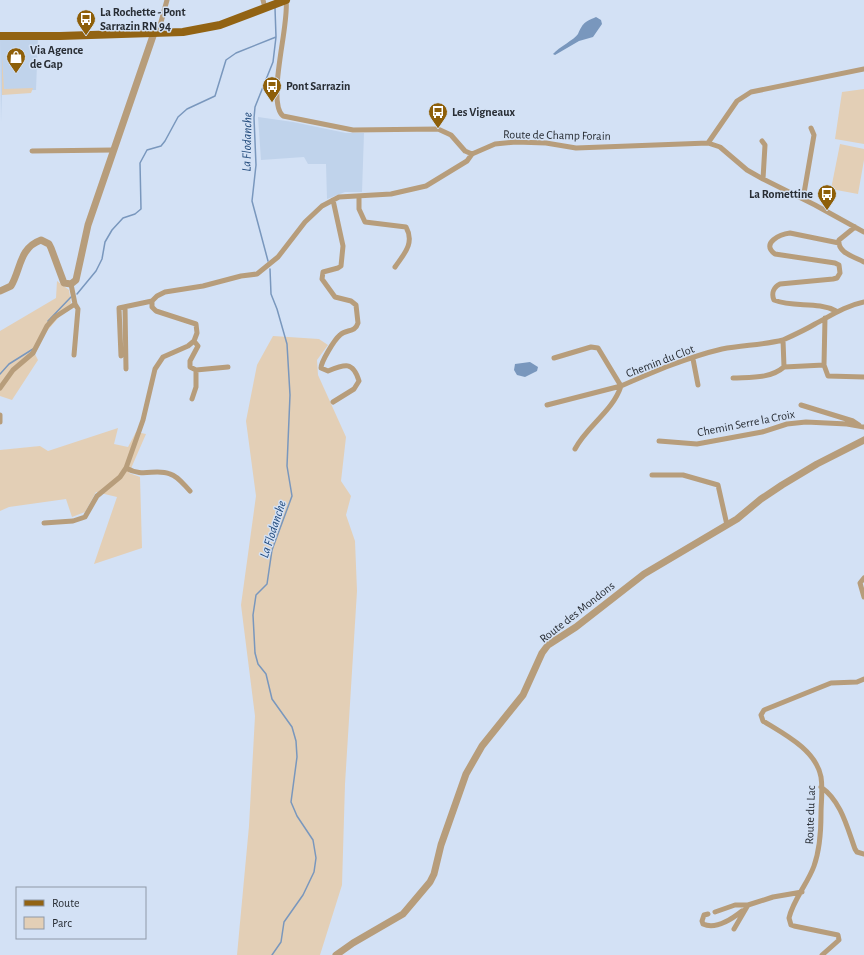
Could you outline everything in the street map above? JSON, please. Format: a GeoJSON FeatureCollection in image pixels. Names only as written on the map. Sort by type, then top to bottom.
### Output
{"type":"FeatureCollection","features":[{"type":"Feature","properties":{"kind":"main road"},"geometry":{"type":"LineString","coordinates":[[0,33],[60,36],[183,32],[236,20],[275,3]]}},
{"type":"Feature","properties":{"kind":"main road"},"geometry":{"type":"LineString","coordinates":[[0,33],[48,31],[154,33]]}},
{"type":"Feature","properties":{"kind":"street"},"geometry":{"type":"LineString","coordinates":[[74,355],[78,309],[75,304],[72,284],[78,277],[84,237],[113,150],[167,0]]}},
{"type":"Feature","properties":{"kind":"street"},"geometry":{"type":"LineString","coordinates":[[275,3],[278,110],[282,116],[353,130],[438,129],[451,135],[466,151],[472,154]]}},
{"type":"Feature","properties":{"kind":"street"},"geometry":{"type":"LineString","coordinates":[[708,143],[737,101],[751,92],[864,69]]}},
{"type":"Feature","properties":{"kind":"street"},"geometry":{"type":"LineString","coordinates":[[803,199],[814,135],[811,128]]}},
{"type":"Feature","properties":{"kind":"street"},"geometry":{"type":"LineString","coordinates":[[762,141],[765,145],[763,179]]}},
{"type":"Feature","properties":{"kind":"street","name":"Route de Champ Forain"},"geometry":{"type":"LineString","coordinates":[[333,200],[349,196],[391,194],[426,186],[467,161],[472,154],[495,144],[516,142],[546,143],[576,148],[708,143],[720,147],[747,170],[864,232]]}},
{"type":"Feature","properties":{"kind":"street"},"geometry":{"type":"LineString","coordinates":[[32,151],[113,150]]}},
{"type":"Feature","properties":{"kind":"street"},"geometry":{"type":"LineString","coordinates":[[359,196],[359,209],[365,222],[396,224],[406,227],[409,232],[409,246],[395,267]]}},
{"type":"Feature","properties":{"kind":"street"},"geometry":{"type":"LineString","coordinates":[[121,356],[119,308],[152,301],[157,296],[165,292],[203,286],[240,276],[257,274],[278,258],[314,212],[333,200],[343,246],[341,266],[323,272],[322,279],[334,297],[351,301],[356,305],[358,323],[353,330],[339,335],[322,360],[321,368],[328,371],[343,365],[348,366],[356,372],[359,381],[354,390],[333,402]]}},
{"type":"Feature","properties":{"kind":"street"},"geometry":{"type":"LineString","coordinates":[[855,228],[839,240],[839,243],[841,250],[864,262]]}},
{"type":"Feature","properties":{"kind":"street"},"geometry":{"type":"LineString","coordinates":[[836,311],[824,306],[782,303],[774,300],[774,289],[780,284],[833,279],[837,278],[840,272],[839,265],[835,263],[775,254],[770,249],[770,245],[774,238],[782,234],[790,233],[839,243]]}},
{"type":"Feature","properties":{"kind":"street"},"geometry":{"type":"LineString","coordinates":[[0,291],[11,286],[23,255],[33,244],[41,240],[49,244],[62,281],[64,283],[72,284]]}},
{"type":"Feature","properties":{"kind":"street"},"geometry":{"type":"LineString","coordinates":[[44,523],[80,520],[85,517],[97,496],[120,477],[126,468],[143,420],[155,369],[163,357],[188,346],[194,341],[197,333],[196,324],[156,311],[152,307],[152,301]]}},
{"type":"Feature","properties":{"kind":"street","name":"Chemin du Clot"},"geometry":{"type":"LineString","coordinates":[[575,449],[580,439],[615,400],[621,386],[654,372],[722,349],[763,345],[783,340],[836,311],[864,302]]}},
{"type":"Feature","properties":{"kind":"street"},"geometry":{"type":"LineString","coordinates":[[0,388],[18,364],[33,353],[48,326],[55,317],[75,304]]}},
{"type":"Feature","properties":{"kind":"street"},"geometry":{"type":"LineString","coordinates":[[125,307],[126,369]]}},
{"type":"Feature","properties":{"kind":"street"},"geometry":{"type":"LineString","coordinates":[[825,318],[824,365],[828,376],[864,377]]}},
{"type":"Feature","properties":{"kind":"street"},"geometry":{"type":"LineString","coordinates":[[783,340],[784,367]]}},
{"type":"Feature","properties":{"kind":"street"},"geometry":{"type":"LineString","coordinates":[[194,341],[198,346],[189,364],[190,367],[196,370],[228,367]]}},
{"type":"Feature","properties":{"kind":"street"},"geometry":{"type":"LineString","coordinates":[[547,405],[621,386],[598,348],[591,347],[554,358]]}},
{"type":"Feature","properties":{"kind":"street"},"geometry":{"type":"LineString","coordinates":[[693,358],[698,385]]}},
{"type":"Feature","properties":{"kind":"street"},"geometry":{"type":"LineString","coordinates":[[733,378],[768,376],[779,372],[784,367],[824,365]]}},
{"type":"Feature","properties":{"kind":"street"},"geometry":{"type":"LineString","coordinates":[[192,399],[196,387],[196,370]]}},
{"type":"Feature","properties":{"kind":"street","name":"Chemin Serre la Croix"},"geometry":{"type":"LineString","coordinates":[[801,405],[853,421],[863,427]]}},
{"type":"Feature","properties":{"kind":"street"},"geometry":{"type":"LineString","coordinates":[[0,415],[0,422]]}},
{"type":"Feature","properties":{"kind":"street","name":"Chemin Serre la Croix"},"geometry":{"type":"LineString","coordinates":[[659,440],[697,444],[762,432],[787,424],[806,422],[847,424],[863,427]]}},
{"type":"Feature","properties":{"kind":"street","name":"Route des Mondons"},"geometry":{"type":"LineString","coordinates":[[336,955],[353,943],[403,914],[430,882],[434,874],[441,845],[466,774],[482,746],[523,695],[542,653],[548,645],[576,627],[644,574],[727,525],[782,485],[817,464],[864,440]]}},
{"type":"Feature","properties":{"kind":"street"},"geometry":{"type":"LineString","coordinates":[[126,468],[140,473],[173,474],[190,490]]}},
{"type":"Feature","properties":{"kind":"street"},"geometry":{"type":"LineString","coordinates":[[652,475],[683,475],[718,485],[727,525]]}},
{"type":"Feature","properties":{"kind":"street"},"geometry":{"type":"LineString","coordinates":[[864,578],[860,583],[864,597]]}},
{"type":"Feature","properties":{"kind":"street","name":"Route du Lac"},"geometry":{"type":"LineString","coordinates":[[822,955],[839,940],[839,937],[836,934],[791,925],[790,915],[814,865],[820,844],[820,773],[813,760],[789,737],[763,720],[761,712],[831,683],[857,682],[864,679]]}},
{"type":"Feature","properties":{"kind":"street"},"geometry":{"type":"LineString","coordinates":[[821,787],[831,793],[840,809],[855,849],[864,854]]}},
{"type":"Feature","properties":{"kind":"street"},"geometry":{"type":"LineString","coordinates":[[715,912],[741,904],[748,905],[773,897],[802,892]]}},
{"type":"Feature","properties":{"kind":"street"},"geometry":{"type":"LineString","coordinates":[[734,929],[748,905]]}},
{"type":"Feature","properties":{"kind":"street"},"geometry":{"type":"LineString","coordinates":[[708,914],[704,915],[702,921],[703,924],[710,926],[728,921],[744,910]]}},
{"type":"Feature","properties":{"kind":"shaded area"},"geometry":{"type":"Polygon","coordinates":[[[596,17],[601,20],[602,24],[593,37],[579,41],[555,55],[553,54],[578,34],[584,23],[596,17]]]}},
{"type":"Feature","properties":{"kind":"shaded area"},"geometry":{"type":"Polygon","coordinates":[[[0,38],[38,39],[36,90],[2,91],[1,122],[0,38]]]}},
{"type":"Feature","properties":{"kind":"shaded area"},"geometry":{"type":"Polygon","coordinates":[[[258,117],[293,122],[346,133],[364,133],[362,192],[345,192],[327,199],[326,164],[308,164],[304,157],[261,160],[258,117]]]}},
{"type":"Feature","properties":{"kind":"shaded area"},"geometry":{"type":"Polygon","coordinates":[[[530,362],[538,367],[537,371],[525,377],[517,375],[514,370],[515,364],[530,362]]]}},
{"type":"Feature","properties":{"kind":"green space"},"geometry":{"type":"Polygon","coordinates":[[[2,56],[4,89],[33,88],[31,93],[2,95],[2,56]]]}},
{"type":"Feature","properties":{"kind":"green space"},"geometry":{"type":"Polygon","coordinates":[[[864,89],[864,144],[835,139],[842,92],[864,89]]]}},
{"type":"Feature","properties":{"kind":"green space"},"geometry":{"type":"Polygon","coordinates":[[[840,144],[864,149],[864,160],[858,194],[831,189],[840,144]]]}},
{"type":"Feature","properties":{"kind":"green space"},"geometry":{"type":"Polygon","coordinates":[[[57,281],[69,290],[71,303],[47,331],[35,354],[38,360],[12,400],[0,396],[0,331],[56,298],[57,281]]]}},
{"type":"Feature","properties":{"kind":"green space"},"geometry":{"type":"Polygon","coordinates":[[[273,336],[319,339],[328,345],[317,360],[318,375],[346,437],[341,481],[351,496],[346,515],[355,541],[357,591],[345,784],[342,885],[320,955],[237,955],[249,826],[255,716],[241,605],[256,496],[246,421],[257,365],[273,336]]]}},
{"type":"Feature","properties":{"kind":"green space"},"geometry":{"type":"Polygon","coordinates":[[[118,428],[114,444],[128,447],[136,432],[146,434],[129,473],[140,477],[142,548],[94,564],[117,497],[96,492],[85,512],[72,517],[66,499],[9,507],[0,511],[0,450],[40,446],[48,451],[118,428]]]}},
{"type":"Feature","properties":{"kind":"waterway","name":"La Flodanche"},"geometry":{"type":"LineString","coordinates":[[268,261],[252,201],[256,165],[254,118],[255,107],[273,62],[276,37],[275,8]]}},
{"type":"Feature","properties":{"kind":"waterway"},"geometry":{"type":"LineString","coordinates":[[77,294],[96,271],[102,259],[105,242],[112,230],[123,218],[135,214],[141,209],[140,163],[147,150],[161,146],[178,117],[187,109],[215,96],[226,60],[236,53],[276,37]]}},
{"type":"Feature","properties":{"kind":"waterway","name":"La Flodanche"},"geometry":{"type":"LineString","coordinates":[[270,269],[271,294],[287,344],[290,395],[287,466],[292,496],[272,550],[267,584],[256,595],[253,615],[255,653],[258,664],[266,674],[272,699],[292,727],[296,741],[297,757],[291,802],[297,816],[313,840],[316,858],[314,872],[303,895],[284,922],[281,942],[272,955]]}},
{"type":"Feature","properties":{"kind":"waterway"},"geometry":{"type":"LineString","coordinates":[[48,321],[71,297]]}},
{"type":"Feature","properties":{"kind":"waterway"},"geometry":{"type":"LineString","coordinates":[[0,374],[9,364],[33,349]]}},
{"type":"Feature","properties":{"kind":"place","name":"La Rochette - Pont Sarrazin RN 94"},"geometry":{"type":"Point","coordinates":[86,36]}},
{"type":"Feature","properties":{"kind":"place","name":"Via Agence de Gap"},"geometry":{"type":"Point","coordinates":[16,74]}},
{"type":"Feature","properties":{"kind":"place","name":"Pont Sarrazin"},"geometry":{"type":"Point","coordinates":[272,103]}},
{"type":"Feature","properties":{"kind":"place","name":"Les Vigneaux"},"geometry":{"type":"Point","coordinates":[438,129]}},
{"type":"Feature","properties":{"kind":"place","name":"La Romettine"},"geometry":{"type":"Point","coordinates":[827,211]}}]}
